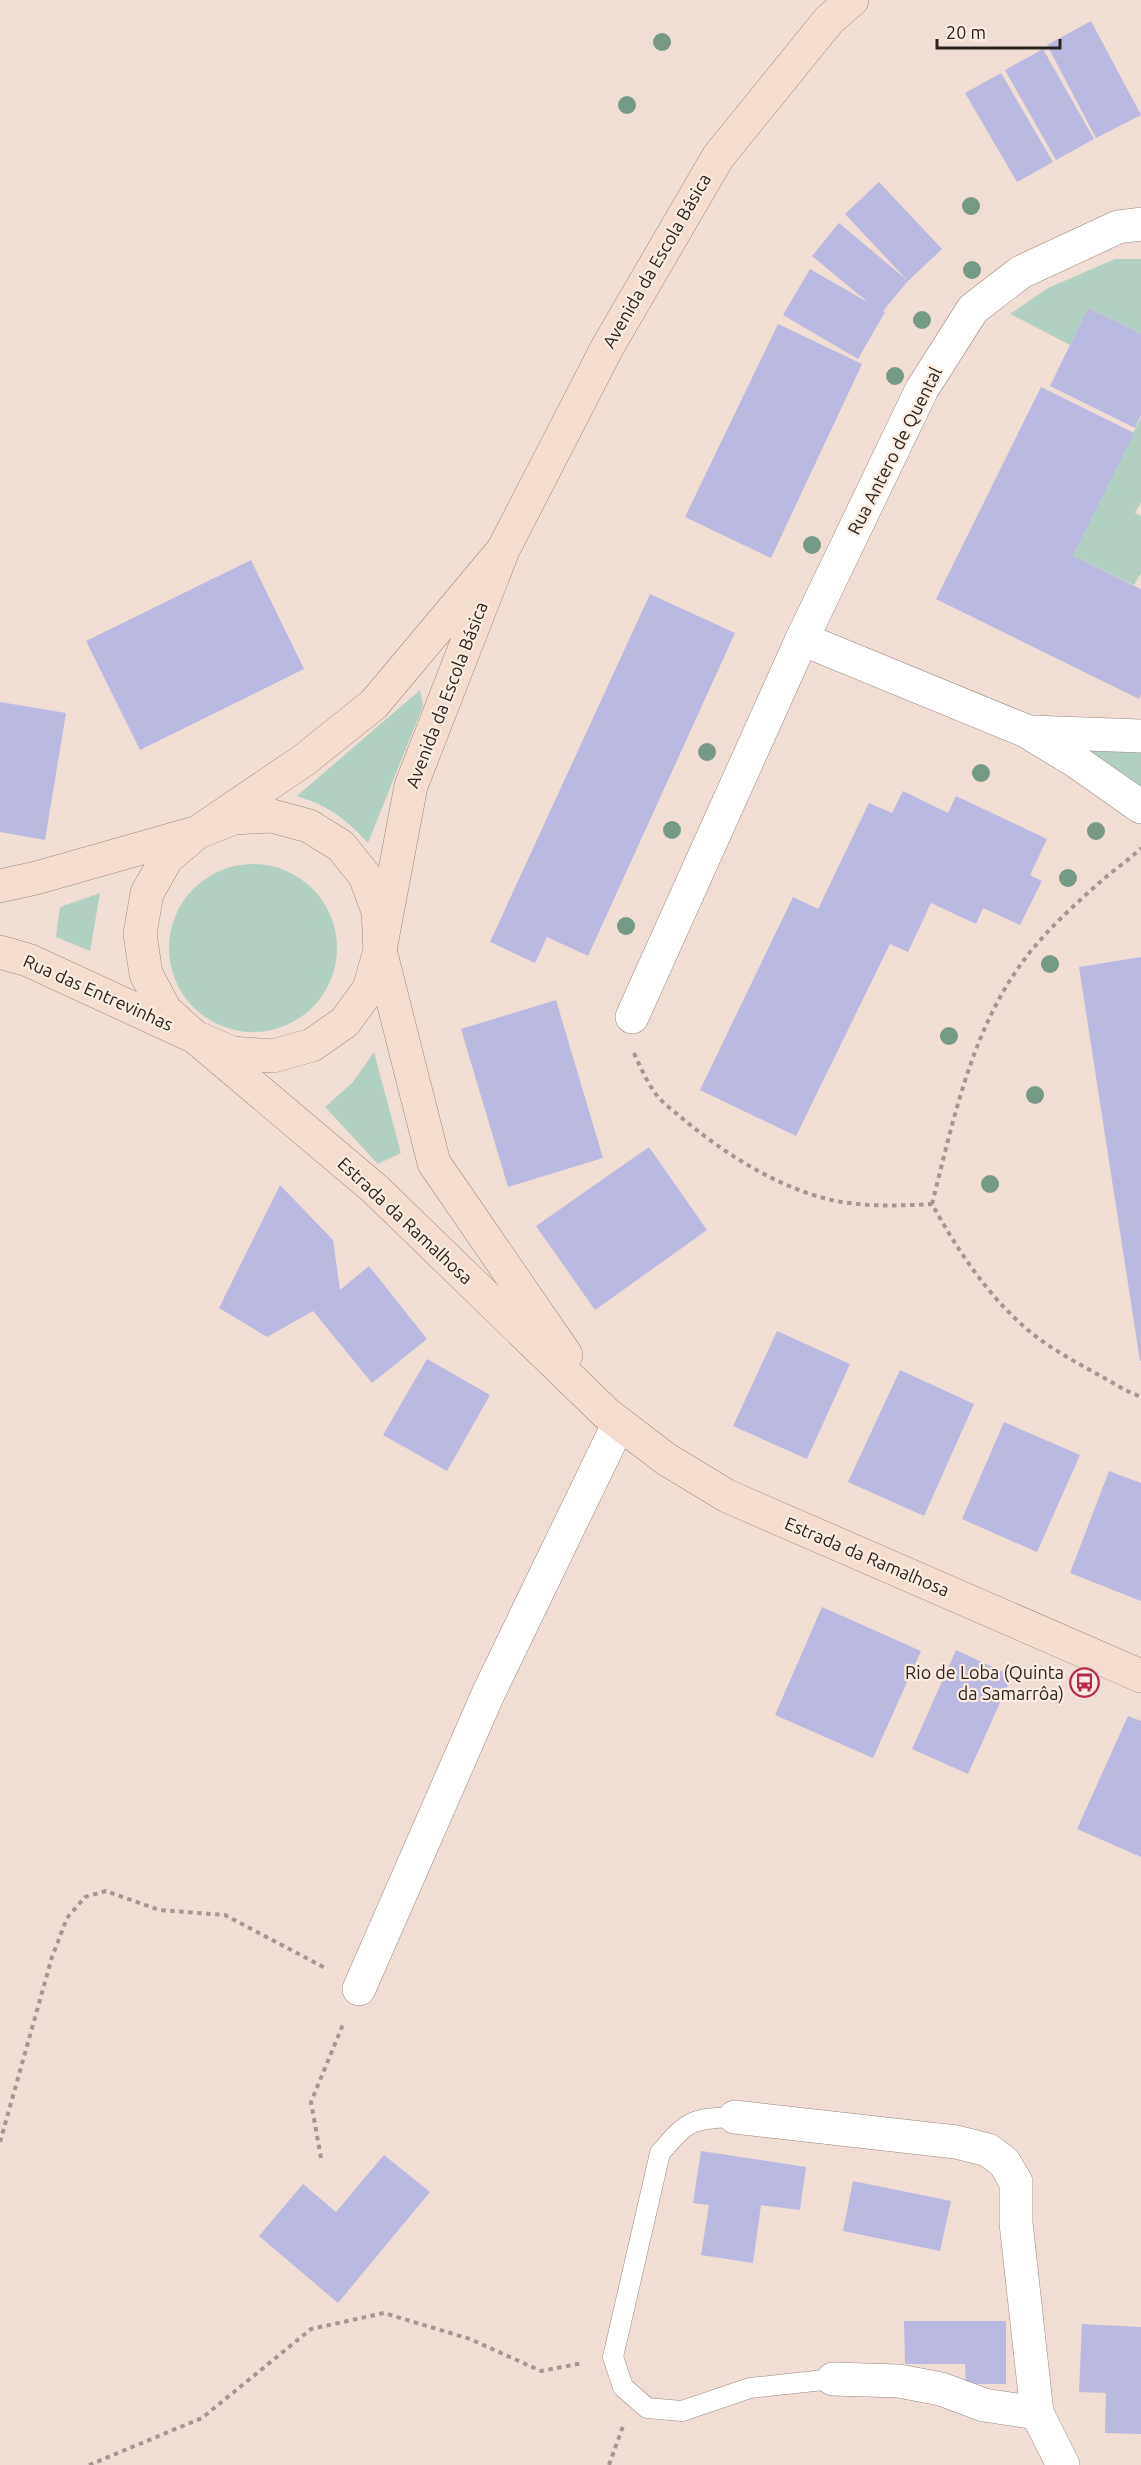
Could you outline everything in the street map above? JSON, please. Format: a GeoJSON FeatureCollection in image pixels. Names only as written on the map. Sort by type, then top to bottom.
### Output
{"type":"FeatureCollection","features":[{"type":"Feature","properties":{"kind":"street","name":"Avenida da Escola Básica"},"geometry":{"type":"LineString","coordinates":[[503,550],[374,704],[304,760],[198,832],[167,858],[147,894],[140,934],[146,974],[165,1010],[195,1037],[232,1053],[273,1056],[312,1045],[345,1022],[369,989],[380,950],[411,786],[503,550],[608,346],[718,157],[829,20],[852,0]]}},
{"type":"Feature","properties":{"kind":"street","name":"Rua Antero de Quental"},"geometry":{"type":"LineString","coordinates":[[632,1017],[802,639],[922,389],[973,309],[1022,272],[1119,227],[1141,224]]}},
{"type":"Feature","properties":{"kind":"street"},"geometry":{"type":"LineString","coordinates":[[802,639],[1026,731],[1077,762],[1141,807]]}},
{"type":"Feature","properties":{"kind":"street"},"geometry":{"type":"LineString","coordinates":[[1026,731],[1141,736]]}},
{"type":"Feature","properties":{"kind":"street","name":"Avenida da Escola Básica"},"geometry":{"type":"LineString","coordinates":[[198,832],[234,818],[272,816],[309,826],[341,846],[365,876],[378,911],[380,950]]}},
{"type":"Feature","properties":{"kind":"street"},"geometry":{"type":"LineString","coordinates":[[0,886],[198,832]]}},
{"type":"Feature","properties":{"kind":"street","name":"Estrada da Ramalhosa"},"geometry":{"type":"LineString","coordinates":[[380,950],[434,1163],[511,1277],[613,1419]]}},
{"type":"Feature","properties":{"kind":"street","name":"Rua das Entrevinhas"},"geometry":{"type":"LineString","coordinates":[[0,952],[28,960],[195,1037]]}},
{"type":"Feature","properties":{"kind":"street","name":"Estrada da Ramalhosa"},"geometry":{"type":"LineString","coordinates":[[195,1037],[375,1189],[613,1419],[666,1459],[727,1496],[1141,1676]]}},
{"type":"Feature","properties":{"kind":"street"},"geometry":{"type":"LineString","coordinates":[[359,1989],[489,1692],[613,1419]]}},
{"type":"Feature","properties":{"kind":"street"},"geometry":{"type":"LineString","coordinates":[[735,2117],[956,2142],[988,2150],[1004,2162],[1016,2182],[1016,2223],[1037,2413],[1063,2465]]}},
{"type":"Feature","properties":{"kind":"street"},"geometry":{"type":"LineString","coordinates":[[833,2379],[899,2380],[941,2389],[984,2405],[1037,2413]]}},
{"type":"Feature","properties":{"kind":"lane"},"geometry":{"type":"LineString","coordinates":[[735,2117],[698,2119],[678,2131],[660,2152],[613,2357],[623,2387],[647,2408],[682,2411],[750,2388],[833,2379]]}},
{"type":"Feature","properties":{"kind":"path"},"geometry":{"type":"LineString","coordinates":[[1141,848],[1099,883],[1043,937],[1008,981],[979,1037],[958,1102],[932,1204],[951,1238],[978,1275],[1006,1308],[1038,1338],[1141,1397]]}},
{"type":"Feature","properties":{"kind":"path"},"geometry":{"type":"LineString","coordinates":[[632,1017],[633,1052],[647,1081],[660,1100],[728,1152],[792,1187],[833,1200],[901,1206],[932,1204]]}},
{"type":"Feature","properties":{"kind":"path"},"geometry":{"type":"LineString","coordinates":[[0,2142],[52,1957],[67,1918],[85,1898],[106,1891],[159,1910],[225,1915],[312,1960],[359,1989],[324,2067],[312,2102],[321,2158]]}},
{"type":"Feature","properties":{"kind":"path"},"geometry":{"type":"LineString","coordinates":[[89,2465],[202,2418],[311,2329],[384,2313],[470,2339],[541,2371],[613,2357]]}},
{"type":"Feature","properties":{"kind":"green space"},"geometry":{"type":"Polygon","coordinates":[[[1115,259],[1141,259],[1141,334],[1088,308],[1070,345],[1010,314],[1048,288],[1115,259]]]}},
{"type":"Feature","properties":{"kind":"green space"},"geometry":{"type":"Polygon","coordinates":[[[1141,417],[1141,502],[1135,513],[1141,516],[1141,573],[1134,585],[1073,556],[1141,417]]]}},
{"type":"Feature","properties":{"kind":"green space"},"geometry":{"type":"Polygon","coordinates":[[[420,690],[423,706],[368,843],[336,814],[297,796],[420,690]]]}},
{"type":"Feature","properties":{"kind":"green space"},"geometry":{"type":"Polygon","coordinates":[[[1088,749],[1141,750],[1141,790],[1088,749]]]}},
{"type":"Feature","properties":{"kind":"green space"},"geometry":{"type":"Polygon","coordinates":[[[253,864],[269,865],[285,870],[313,888],[331,916],[336,932],[336,964],[331,980],[313,1008],[285,1026],[269,1031],[253,1032],[237,1031],[221,1026],[193,1008],[175,980],[170,964],[169,948],[170,932],[175,916],[193,888],[221,870],[237,865],[253,864]]]}},
{"type":"Feature","properties":{"kind":"green space"},"geometry":{"type":"Polygon","coordinates":[[[100,893],[90,951],[56,937],[60,907],[100,893]]]}},
{"type":"Feature","properties":{"kind":"green space"},"geometry":{"type":"Polygon","coordinates":[[[374,1052],[401,1153],[378,1164],[325,1107],[353,1082],[374,1052]]]}},
{"type":"Feature","properties":{"kind":"building"},"geometry":{"type":"Polygon","coordinates":[[[1091,21],[1141,115],[1096,138],[1047,45],[1091,21]]]}},
{"type":"Feature","properties":{"kind":"building"},"geometry":{"type":"Polygon","coordinates":[[[1043,49],[1094,139],[1056,160],[1005,70],[1043,49]]]}},
{"type":"Feature","properties":{"kind":"building"},"geometry":{"type":"Polygon","coordinates":[[[1001,73],[1053,162],[1017,182],[965,93],[1001,73]]]}},
{"type":"Feature","properties":{"kind":"building"},"geometry":{"type":"Polygon","coordinates":[[[879,182],[942,249],[908,281],[845,214],[879,182]]]}},
{"type":"Feature","properties":{"kind":"building"},"geometry":{"type":"Polygon","coordinates":[[[839,223],[908,281],[883,311],[885,312],[858,359],[783,315],[810,269],[869,303],[812,256],[839,223]]]}},
{"type":"Feature","properties":{"kind":"building"},"geometry":{"type":"Polygon","coordinates":[[[1088,308],[1141,334],[1141,415],[1135,428],[1050,386],[1088,308]]]}},
{"type":"Feature","properties":{"kind":"building"},"geometry":{"type":"Polygon","coordinates":[[[778,324],[862,364],[771,558],[685,517],[778,324]]]}},
{"type":"Feature","properties":{"kind":"building"},"geometry":{"type":"Polygon","coordinates":[[[1041,387],[1134,433],[1073,556],[1141,589],[1141,694],[1139,699],[936,599],[1041,387]]]}},
{"type":"Feature","properties":{"kind":"building"},"geometry":{"type":"Polygon","coordinates":[[[251,560],[304,669],[140,750],[86,641],[251,560]]]}},
{"type":"Feature","properties":{"kind":"building"},"geometry":{"type":"Polygon","coordinates":[[[650,594],[735,633],[588,956],[547,937],[535,963],[490,942],[650,594]]]}},
{"type":"Feature","properties":{"kind":"building"},"geometry":{"type":"Polygon","coordinates":[[[0,702],[66,713],[45,840],[0,832],[0,702]]]}},
{"type":"Feature","properties":{"kind":"building"},"geometry":{"type":"Polygon","coordinates":[[[903,791],[948,813],[956,796],[1047,839],[1030,875],[1042,881],[1020,925],[983,908],[976,924],[931,903],[908,952],[890,944],[796,1136],[700,1090],[793,897],[818,909],[869,803],[892,813],[903,791]]]}},
{"type":"Feature","properties":{"kind":"building"},"geometry":{"type":"Polygon","coordinates":[[[1141,957],[1141,1361],[1140,1361],[1079,967],[1141,957]]]}},
{"type":"Feature","properties":{"kind":"building"},"geometry":{"type":"Polygon","coordinates":[[[556,1000],[603,1158],[508,1187],[461,1029],[556,1000]]]}},
{"type":"Feature","properties":{"kind":"building"},"geometry":{"type":"Polygon","coordinates":[[[649,1147],[707,1230],[595,1310],[536,1226],[649,1147]]]}},
{"type":"Feature","properties":{"kind":"building"},"geometry":{"type":"Polygon","coordinates":[[[280,1185],[333,1240],[340,1290],[369,1266],[427,1339],[372,1383],[313,1311],[267,1337],[219,1308],[280,1185]]]}},
{"type":"Feature","properties":{"kind":"building"},"geometry":{"type":"Polygon","coordinates":[[[777,1331],[850,1364],[807,1459],[733,1426],[777,1331]]]}},
{"type":"Feature","properties":{"kind":"building"},"geometry":{"type":"Polygon","coordinates":[[[427,1359],[490,1395],[447,1471],[383,1435],[427,1359]]]}},
{"type":"Feature","properties":{"kind":"building"},"geometry":{"type":"Polygon","coordinates":[[[900,1370],[974,1404],[924,1516],[848,1482],[900,1370]]]}},
{"type":"Feature","properties":{"kind":"building"},"geometry":{"type":"Polygon","coordinates":[[[1004,1422],[1080,1455],[1037,1552],[962,1519],[1004,1422]]]}},
{"type":"Feature","properties":{"kind":"building"},"geometry":{"type":"Polygon","coordinates":[[[1109,1471],[1141,1483],[1141,1601],[1070,1573],[1109,1471]]]}},
{"type":"Feature","properties":{"kind":"building"},"geometry":{"type":"Polygon","coordinates":[[[822,1607],[921,1651],[873,1758],[775,1715],[822,1607]]]}},
{"type":"Feature","properties":{"kind":"building"},"geometry":{"type":"Polygon","coordinates":[[[956,1650],[1012,1676],[968,1774],[912,1749],[956,1650]]]}},
{"type":"Feature","properties":{"kind":"building"},"geometry":{"type":"Polygon","coordinates":[[[1128,1716],[1141,1721],[1141,1857],[1077,1829],[1128,1716]]]}},
{"type":"Feature","properties":{"kind":"building"},"geometry":{"type":"Polygon","coordinates":[[[701,2151],[806,2167],[800,2210],[761,2205],[753,2263],[701,2255],[709,2205],[693,2203],[701,2151]]]}},
{"type":"Feature","properties":{"kind":"building"},"geometry":{"type":"Polygon","coordinates":[[[384,2155],[430,2192],[338,2303],[259,2236],[303,2184],[336,2212],[384,2155]]]}},
{"type":"Feature","properties":{"kind":"building"},"geometry":{"type":"Polygon","coordinates":[[[853,2181],[951,2201],[940,2251],[843,2231],[853,2181]]]}},
{"type":"Feature","properties":{"kind":"building"},"geometry":{"type":"Polygon","coordinates":[[[904,2321],[1006,2321],[1006,2384],[966,2384],[965,2364],[905,2364],[904,2321]]]}},
{"type":"Feature","properties":{"kind":"building"},"geometry":{"type":"Polygon","coordinates":[[[1082,2324],[1141,2327],[1141,2434],[1105,2433],[1106,2393],[1079,2392],[1082,2324]]]}},
{"type":"Feature","properties":{"kind":"place","name":"Rio de Loba (Quinta da Samarrôa)"},"geometry":{"type":"Point","coordinates":[1085,1683]}}]}
